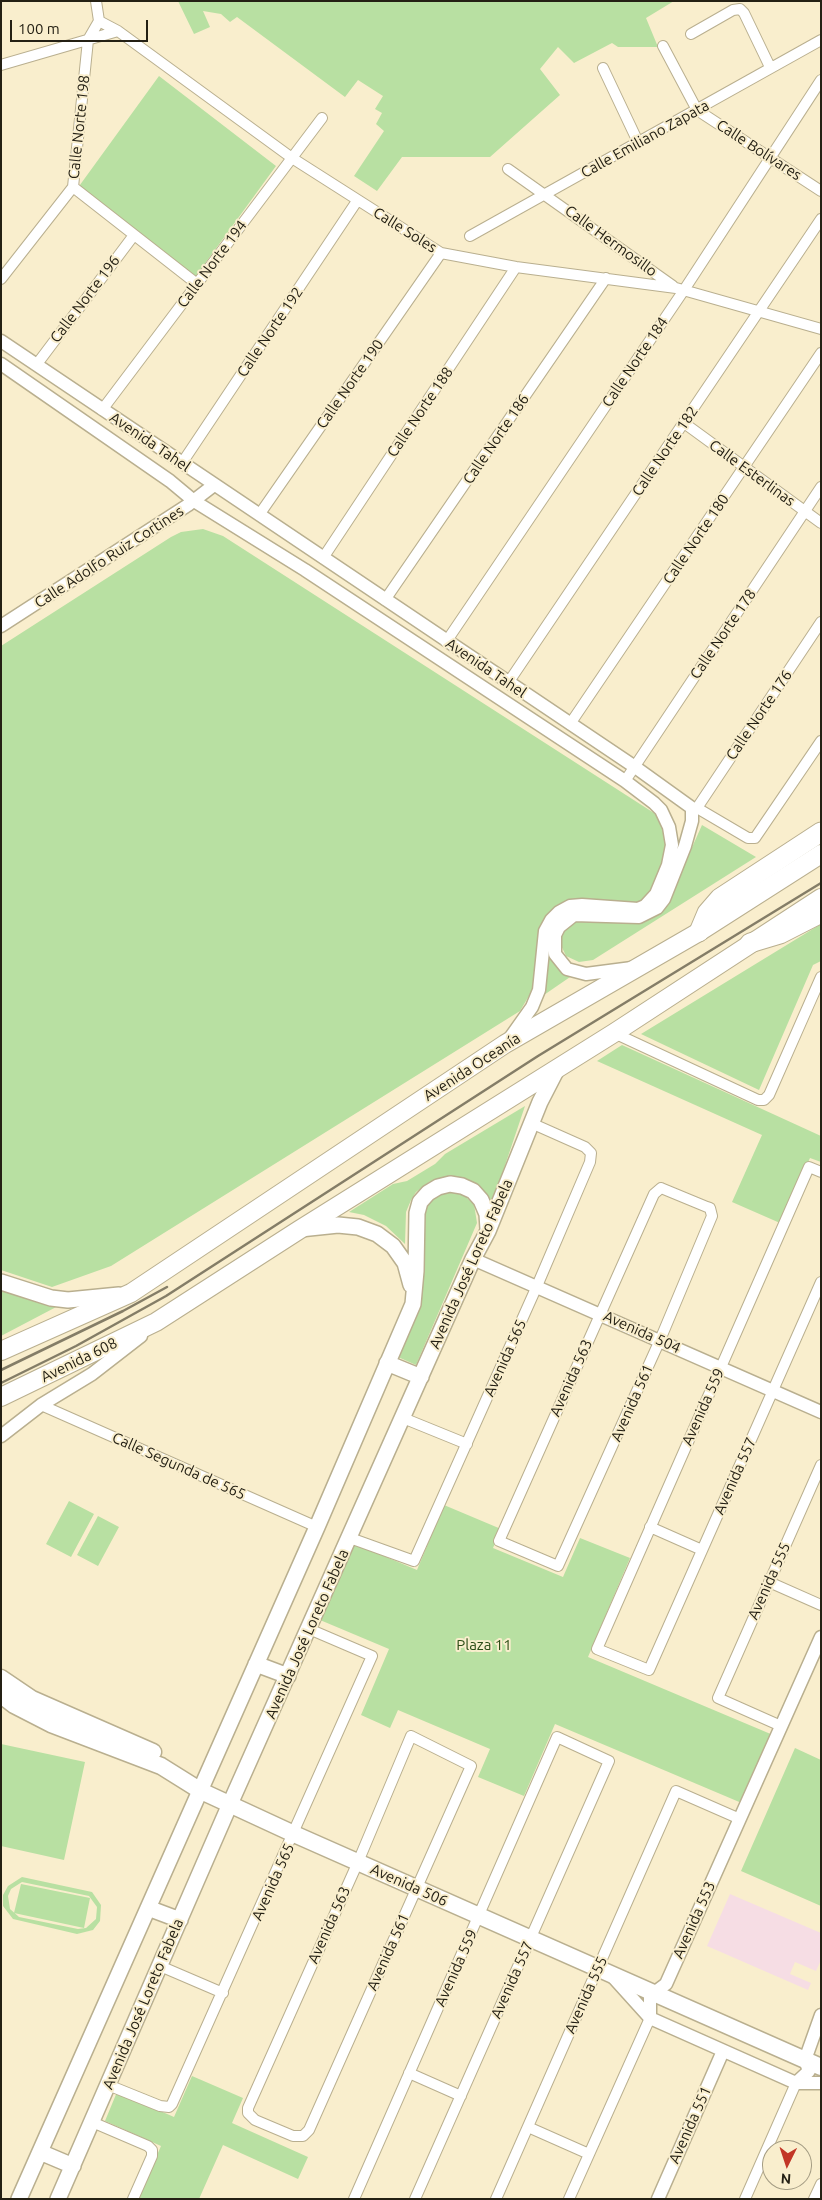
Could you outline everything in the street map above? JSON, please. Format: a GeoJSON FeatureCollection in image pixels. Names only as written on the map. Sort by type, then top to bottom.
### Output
{"type":"FeatureCollection","features":[{"type":"Feature","properties":{"kind":"highway"},"geometry":{"type":"LineString","coordinates":[[699,932],[707,913],[720,898],[821,832]]}},
{"type":"Feature","properties":{"kind":"highway","name":"Avenida Oceanía"},"geometry":{"type":"LineString","coordinates":[[131,1293],[505,1044],[699,932],[821,854]]}},
{"type":"Feature","properties":{"kind":"highway"},"geometry":{"type":"LineString","coordinates":[[156,1322],[614,1033],[821,898]]}},
{"type":"Feature","properties":{"kind":"highway"},"geometry":{"type":"LineString","coordinates":[[750,944],[780,934],[821,913]]}},
{"type":"Feature","properties":{"kind":"highway"},"geometry":{"type":"LineString","coordinates":[[1,1351],[131,1293]]}},
{"type":"Feature","properties":{"kind":"highway","name":"Avenida 608"},"geometry":{"type":"LineString","coordinates":[[1,1397],[156,1322]]}},
{"type":"Feature","properties":{"kind":"main road","name":"Avenida José Loreto Fabela"},"geometry":{"type":"LineString","coordinates":[[58,2199],[230,1804],[473,1259],[488,1231],[531,1123],[556,1069]]}},
{"type":"Feature","properties":{"kind":"main road"},"geometry":{"type":"LineString","coordinates":[[20,2199],[318,1527],[413,1304],[416,1272],[416,1213],[420,1202],[428,1193],[438,1187],[450,1184],[462,1186],[472,1191],[481,1200],[487,1214],[488,1231]]}},
{"type":"Feature","properties":{"kind":"main road"},"geometry":{"type":"LineString","coordinates":[[299,1230],[338,1225],[358,1228],[377,1234],[394,1246],[405,1263],[411,1282],[413,1304]]}},
{"type":"Feature","properties":{"kind":"main road"},"geometry":{"type":"LineString","coordinates":[[1,1282],[51,1298],[68,1300],[131,1293]]}},
{"type":"Feature","properties":{"kind":"main road"},"geometry":{"type":"LineString","coordinates":[[387,1362],[421,1377]]}},
{"type":"Feature","properties":{"kind":"main road"},"geometry":{"type":"LineString","coordinates":[[256,1664],[288,1676]]}},
{"type":"Feature","properties":{"kind":"main road"},"geometry":{"type":"LineString","coordinates":[[1,1678],[32,1699],[166,1757],[177,1764],[200,1791]]}},
{"type":"Feature","properties":{"kind":"main road","name":"Avenida 506"},"geometry":{"type":"LineString","coordinates":[[1,1694],[14,1705],[51,1724],[160,1766],[200,1791],[294,1834],[821,2067]]}},
{"type":"Feature","properties":{"kind":"main road"},"geometry":{"type":"LineString","coordinates":[[148,1908],[180,1920]]}},
{"type":"Feature","properties":{"kind":"main road"},"geometry":{"type":"LineString","coordinates":[[40,2152],[73,2166]]}},
{"type":"Feature","properties":{"kind":"street"},"geometry":{"type":"LineString","coordinates":[[88,40],[99,21],[96,1]]}},
{"type":"Feature","properties":{"kind":"street"},"geometry":{"type":"LineString","coordinates":[[691,34],[734,10],[740,9],[744,13],[770,67]]}},
{"type":"Feature","properties":{"kind":"street","name":"Calle Soles"},"geometry":{"type":"LineString","coordinates":[[99,21],[118,31],[292,158],[441,253],[516,267],[680,289],[821,329]]}},
{"type":"Feature","properties":{"kind":"street"},"geometry":{"type":"LineString","coordinates":[[1,65],[118,31]]}},
{"type":"Feature","properties":{"kind":"street","name":"Calle Norte 198"},"geometry":{"type":"LineString","coordinates":[[1,280],[73,187],[88,40]]}},
{"type":"Feature","properties":{"kind":"street","name":"Calle Emiliano Zapata"},"geometry":{"type":"LineString","coordinates":[[470,236],[821,40]]}},
{"type":"Feature","properties":{"kind":"street"},"geometry":{"type":"LineString","coordinates":[[663,46],[697,110]]}},
{"type":"Feature","properties":{"kind":"street"},"geometry":{"type":"LineString","coordinates":[[603,68],[638,142]]}},
{"type":"Feature","properties":{"kind":"street","name":"Calle Norte 184"},"geometry":{"type":"LineString","coordinates":[[446,642],[821,80]]}},
{"type":"Feature","properties":{"kind":"street","name":"Calle Bolívares"},"geometry":{"type":"LineString","coordinates":[[697,110],[821,190]]}},
{"type":"Feature","properties":{"kind":"street","name":"Calle Norte 194"},"geometry":{"type":"LineString","coordinates":[[102,410],[322,118]]}},
{"type":"Feature","properties":{"kind":"street","name":"Calle Hermosillo"},"geometry":{"type":"LineString","coordinates":[[508,169],[680,289]]}},
{"type":"Feature","properties":{"kind":"street"},"geometry":{"type":"LineString","coordinates":[[73,187],[197,284]]}},
{"type":"Feature","properties":{"kind":"street","name":"Calle Norte 192"},"geometry":{"type":"LineString","coordinates":[[182,463],[358,201]]}},
{"type":"Feature","properties":{"kind":"street","name":"Calle Norte 182"},"geometry":{"type":"LineString","coordinates":[[508,683],[821,219]]}},
{"type":"Feature","properties":{"kind":"street","name":"Calle Norte 196"},"geometry":{"type":"LineString","coordinates":[[36,364],[134,235]]}},
{"type":"Feature","properties":{"kind":"street","name":"Calle Norte 190"},"geometry":{"type":"LineString","coordinates":[[259,515],[441,253]]}},
{"type":"Feature","properties":{"kind":"street","name":"Calle Norte 188"},"geometry":{"type":"LineString","coordinates":[[323,558],[516,267]]}},
{"type":"Feature","properties":{"kind":"street","name":"Calle Norte 186"},"geometry":{"type":"LineString","coordinates":[[386,600],[606,278]]}},
{"type":"Feature","properties":{"kind":"street","name":"Avenida Tahel"},"geometry":{"type":"LineString","coordinates":[[1,341],[694,808],[752,839],[757,836],[821,740]]}},
{"type":"Feature","properties":{"kind":"street","name":"Calle Norte 180"},"geometry":{"type":"LineString","coordinates":[[570,724],[821,354]]}},
{"type":"Feature","properties":{"kind":"street","name":"Avenida Tahel"},"geometry":{"type":"LineString","coordinates":[[1,364],[170,481],[194,501],[305,570],[625,781],[654,803],[669,827],[672,845],[670,856],[656,894],[645,906],[638,909],[576,906],[559,912],[551,920],[545,931],[539,990],[532,1007],[505,1044]]}},
{"type":"Feature","properties":{"kind":"street","name":"Calle Esterlinas"},"geometry":{"type":"LineString","coordinates":[[684,423],[821,523]]}},
{"type":"Feature","properties":{"kind":"street","name":"Calle Adolfo Ruiz Cortines"},"geometry":{"type":"LineString","coordinates":[[1,626],[194,501],[214,485]]}},
{"type":"Feature","properties":{"kind":"street","name":"Calle Norte 178"},"geometry":{"type":"LineString","coordinates":[[625,781],[821,487]]}},
{"type":"Feature","properties":{"kind":"street","name":"Calle Norte 176"},"geometry":{"type":"LineString","coordinates":[[694,808],[821,622]]}},
{"type":"Feature","properties":{"kind":"street"},"geometry":{"type":"LineString","coordinates":[[642,966],[586,974],[577,973],[567,969],[560,963],[553,945],[555,935],[566,920],[574,915],[639,917],[657,908],[664,899],[686,841],[694,808]]}},
{"type":"Feature","properties":{"kind":"street"},"geometry":{"type":"LineString","coordinates":[[614,1033],[758,1100],[764,1100],[769,1095],[821,977]]}},
{"type":"Feature","properties":{"kind":"street","name":"Avenida 565"},"geometry":{"type":"LineString","coordinates":[[350,1538],[414,1562],[537,1286],[590,1162],[591,1153],[585,1148],[531,1123]]}},
{"type":"Feature","properties":{"kind":"street","name":"Avenida 559"},"geometry":{"type":"LineString","coordinates":[[649,1670],[596,1648],[809,1166],[821,1172]]}},
{"type":"Feature","properties":{"kind":"street","name":"Avenida 563"},"geometry":{"type":"LineString","coordinates":[[558,1566],[499,1541],[600,1313],[658,1189],[666,1188],[707,1207],[712,1212]]}},
{"type":"Feature","properties":{"kind":"street","name":"Avenida 561"},"geometry":{"type":"LineString","coordinates":[[558,1566],[660,1340],[711,1220],[712,1212]]}},
{"type":"Feature","properties":{"kind":"street","name":"Avenida 504"},"geometry":{"type":"LineString","coordinates":[[473,1259],[817,1409]]}},
{"type":"Feature","properties":{"kind":"street","name":"Avenida 557"},"geometry":{"type":"LineString","coordinates":[[649,1670],[821,1282]]}},
{"type":"Feature","properties":{"kind":"street"},"geometry":{"type":"LineString","coordinates":[[1,1436],[14,1424],[41,1405],[92,1374],[156,1322]]}},
{"type":"Feature","properties":{"kind":"street","name":"Calle Segunda de 565"},"geometry":{"type":"LineString","coordinates":[[41,1405],[318,1527]]}},
{"type":"Feature","properties":{"kind":"street"},"geometry":{"type":"LineString","coordinates":[[403,1418],[467,1444]]}},
{"type":"Feature","properties":{"kind":"street","name":"Avenida 555"},"geometry":{"type":"LineString","coordinates":[[781,1726],[718,1698],[821,1464]]}},
{"type":"Feature","properties":{"kind":"street"},"geometry":{"type":"LineString","coordinates":[[650,1527],[702,1550]]}},
{"type":"Feature","properties":{"kind":"street"},"geometry":{"type":"LineString","coordinates":[[769,1582],[821,1604]]}},
{"type":"Feature","properties":{"kind":"street","name":"Avenida 565"},"geometry":{"type":"LineString","coordinates":[[108,2085],[160,2106],[169,2107],[223,1993],[294,1834],[372,1656],[309,1629]]}},
{"type":"Feature","properties":{"kind":"street","name":"Avenida 553"},"geometry":{"type":"LineString","coordinates":[[652,1993],[666,1984],[821,1637]]}},
{"type":"Feature","properties":{"kind":"street","name":"Avenida 563"},"geometry":{"type":"LineString","coordinates":[[303,2136],[293,2136],[255,2120],[248,2114],[250,2103],[358,1862],[411,1736],[470,1766]]}},
{"type":"Feature","properties":{"kind":"street","name":"Avenida 559"},"geometry":{"type":"LineString","coordinates":[[354,2199],[557,1737],[609,1760]]}},
{"type":"Feature","properties":{"kind":"street","name":"Avenida 557"},"geometry":{"type":"LineString","coordinates":[[416,2199],[609,1760]]}},
{"type":"Feature","properties":{"kind":"street","name":"Avenida 561"},"geometry":{"type":"LineString","coordinates":[[303,2136],[309,2130],[470,1766]]}},
{"type":"Feature","properties":{"kind":"street","name":"Avenida 555"},"geometry":{"type":"LineString","coordinates":[[496,2199],[528,2127],[604,1970],[676,1791],[740,1819]]}},
{"type":"Feature","properties":{"kind":"street"},"geometry":{"type":"LineString","coordinates":[[160,1966],[223,1993]]}},
{"type":"Feature","properties":{"kind":"street"},"geometry":{"type":"LineString","coordinates":[[604,1970],[650,2018],[796,2083],[821,2083]]}},
{"type":"Feature","properties":{"kind":"street"},"geometry":{"type":"LineString","coordinates":[[569,2199],[650,2018],[648,2002],[652,1993]]}},
{"type":"Feature","properties":{"kind":"street"},"geometry":{"type":"LineString","coordinates":[[745,2199],[796,2083],[805,2077],[808,2071],[805,2060],[821,2015]]}},
{"type":"Feature","properties":{"kind":"street","name":"Avenida 551"},"geometry":{"type":"LineString","coordinates":[[658,2199],[723,2051]]}},
{"type":"Feature","properties":{"kind":"street"},"geometry":{"type":"LineString","coordinates":[[409,2073],[461,2096]]}},
{"type":"Feature","properties":{"kind":"street"},"geometry":{"type":"LineString","coordinates":[[92,2122],[148,2146],[152,2150],[152,2156],[133,2199]]}},
{"type":"Feature","properties":{"kind":"street"},"geometry":{"type":"LineString","coordinates":[[528,2127],[589,2154]]}},
{"type":"Feature","properties":{"kind":"street"},"geometry":{"type":"LineString","coordinates":[[814,2199],[821,2184]]}},
{"type":"Feature","properties":{"kind":"shaded area"},"geometry":{"type":"Polygon","coordinates":[[[730,1894],[821,1933],[821,1960],[816,1971],[795,1962],[790,1974],[811,1983],[808,1990],[707,1946],[730,1894]]]}},
{"type":"Feature","properties":{"kind":"green space"},"geometry":{"type":"Polygon","coordinates":[[[178,1],[674,1],[646,18],[658,47],[618,47],[612,43],[574,63],[558,47],[540,69],[560,95],[490,157],[402,157],[377,191],[354,176],[384,131],[376,124],[382,113],[375,109],[383,96],[358,80],[345,97],[237,17],[230,22],[221,14],[203,11],[210,27],[194,34],[178,1]]]}},
{"type":"Feature","properties":{"kind":"green space"},"geometry":{"type":"Polygon","coordinates":[[[159,76],[276,166],[193,280],[77,189],[159,76]]]}},
{"type":"Feature","properties":{"kind":"green space"},"geometry":{"type":"Polygon","coordinates":[[[203,529],[223,536],[654,813],[661,821],[666,836],[665,852],[652,892],[644,899],[635,903],[558,907],[540,925],[536,984],[520,1011],[111,1266],[52,1287],[1,1270],[1,646],[171,537],[181,532],[203,529]]]}},
{"type":"Feature","properties":{"kind":"green space"},"geometry":{"type":"Polygon","coordinates":[[[702,825],[756,857],[593,960],[579,962],[566,956],[560,943],[561,936],[563,930],[573,920],[643,921],[665,908],[702,825]]]}},
{"type":"Feature","properties":{"kind":"green space"},"geometry":{"type":"Polygon","coordinates":[[[821,924],[821,961],[813,965],[759,1090],[641,1034],[821,924]]]}},
{"type":"Feature","properties":{"kind":"green space"},"geometry":{"type":"Polygon","coordinates":[[[547,945],[573,975],[541,997],[547,945]]]}},
{"type":"Feature","properties":{"kind":"green space"},"geometry":{"type":"Polygon","coordinates":[[[622,1045],[821,1136],[821,1162],[810,1158],[780,1223],[732,1202],[762,1135],[597,1061],[622,1045]]]}},
{"type":"Feature","properties":{"kind":"green space"},"geometry":{"type":"Polygon","coordinates":[[[525,1106],[492,1204],[485,1194],[440,1179],[429,1182],[416,1192],[406,1212],[405,1244],[386,1226],[364,1215],[349,1212],[393,1184],[407,1181],[435,1164],[445,1154],[525,1106]]]}},
{"type":"Feature","properties":{"kind":"green space"},"geometry":{"type":"Polygon","coordinates":[[[450,1190],[460,1192],[474,1204],[477,1223],[416,1365],[398,1357],[423,1213],[426,1204],[432,1196],[450,1190]]]}},
{"type":"Feature","properties":{"kind":"green space"},"geometry":{"type":"Polygon","coordinates":[[[1,1287],[60,1305],[1,1336],[1,1287]]]}},
{"type":"Feature","properties":{"kind":"green space"},"geometry":{"type":"Polygon","coordinates":[[[69,1501],[94,1514],[71,1557],[46,1544],[69,1501]]]}},
{"type":"Feature","properties":{"kind":"green space","name":"Plaza 11"},"geometry":{"type":"Polygon","coordinates":[[[444,1505],[501,1529],[493,1548],[563,1577],[580,1538],[630,1558],[588,1657],[773,1735],[744,1804],[555,1724],[524,1796],[478,1777],[490,1749],[398,1710],[390,1728],[361,1715],[389,1649],[320,1620],[353,1543],[417,1570],[444,1505]]]}},
{"type":"Feature","properties":{"kind":"green space"},"geometry":{"type":"Polygon","coordinates":[[[98,1516],[119,1527],[98,1566],[77,1555],[98,1516]]]}},
{"type":"Feature","properties":{"kind":"green space"},"geometry":{"type":"Polygon","coordinates":[[[1,1744],[85,1762],[64,1860],[1,1846],[1,1744]]]}},
{"type":"Feature","properties":{"kind":"green space"},"geometry":{"type":"Polygon","coordinates":[[[795,1748],[821,1760],[821,1906],[741,1871],[795,1748]]]}},
{"type":"Feature","properties":{"kind":"green space"},"geometry":{"type":"Polygon","coordinates":[[[22,1877],[92,1892],[101,1905],[100,1921],[93,1930],[77,1934],[13,1919],[3,1906],[3,1895],[8,1886],[22,1877]],[[22,1882],[11,1889],[8,1896],[10,1909],[19,1917],[78,1929],[86,1928],[96,1919],[97,1907],[89,1896],[22,1882]]]}},
{"type":"Feature","properties":{"kind":"green space"},"geometry":{"type":"Polygon","coordinates":[[[21,1884],[90,1898],[84,1928],[14,1913],[21,1884]]]}},
{"type":"Feature","properties":{"kind":"green space"},"geometry":{"type":"Polygon","coordinates":[[[192,2076],[243,2098],[232,2123],[308,2157],[298,2179],[223,2145],[199,2199],[138,2199],[161,2146],[105,2121],[117,2092],[174,2117],[192,2076]]]}},
{"type":"Feature","properties":{"kind":"railway"},"geometry":{"type":"LineString","coordinates":[[1,1383],[76,1346],[166,1296],[538,1056],[821,883]]}},
{"type":"Feature","properties":{"kind":"railway"},"geometry":{"type":"LineString","coordinates":[[1,1370],[123,1311],[167,1287]]}}]}
